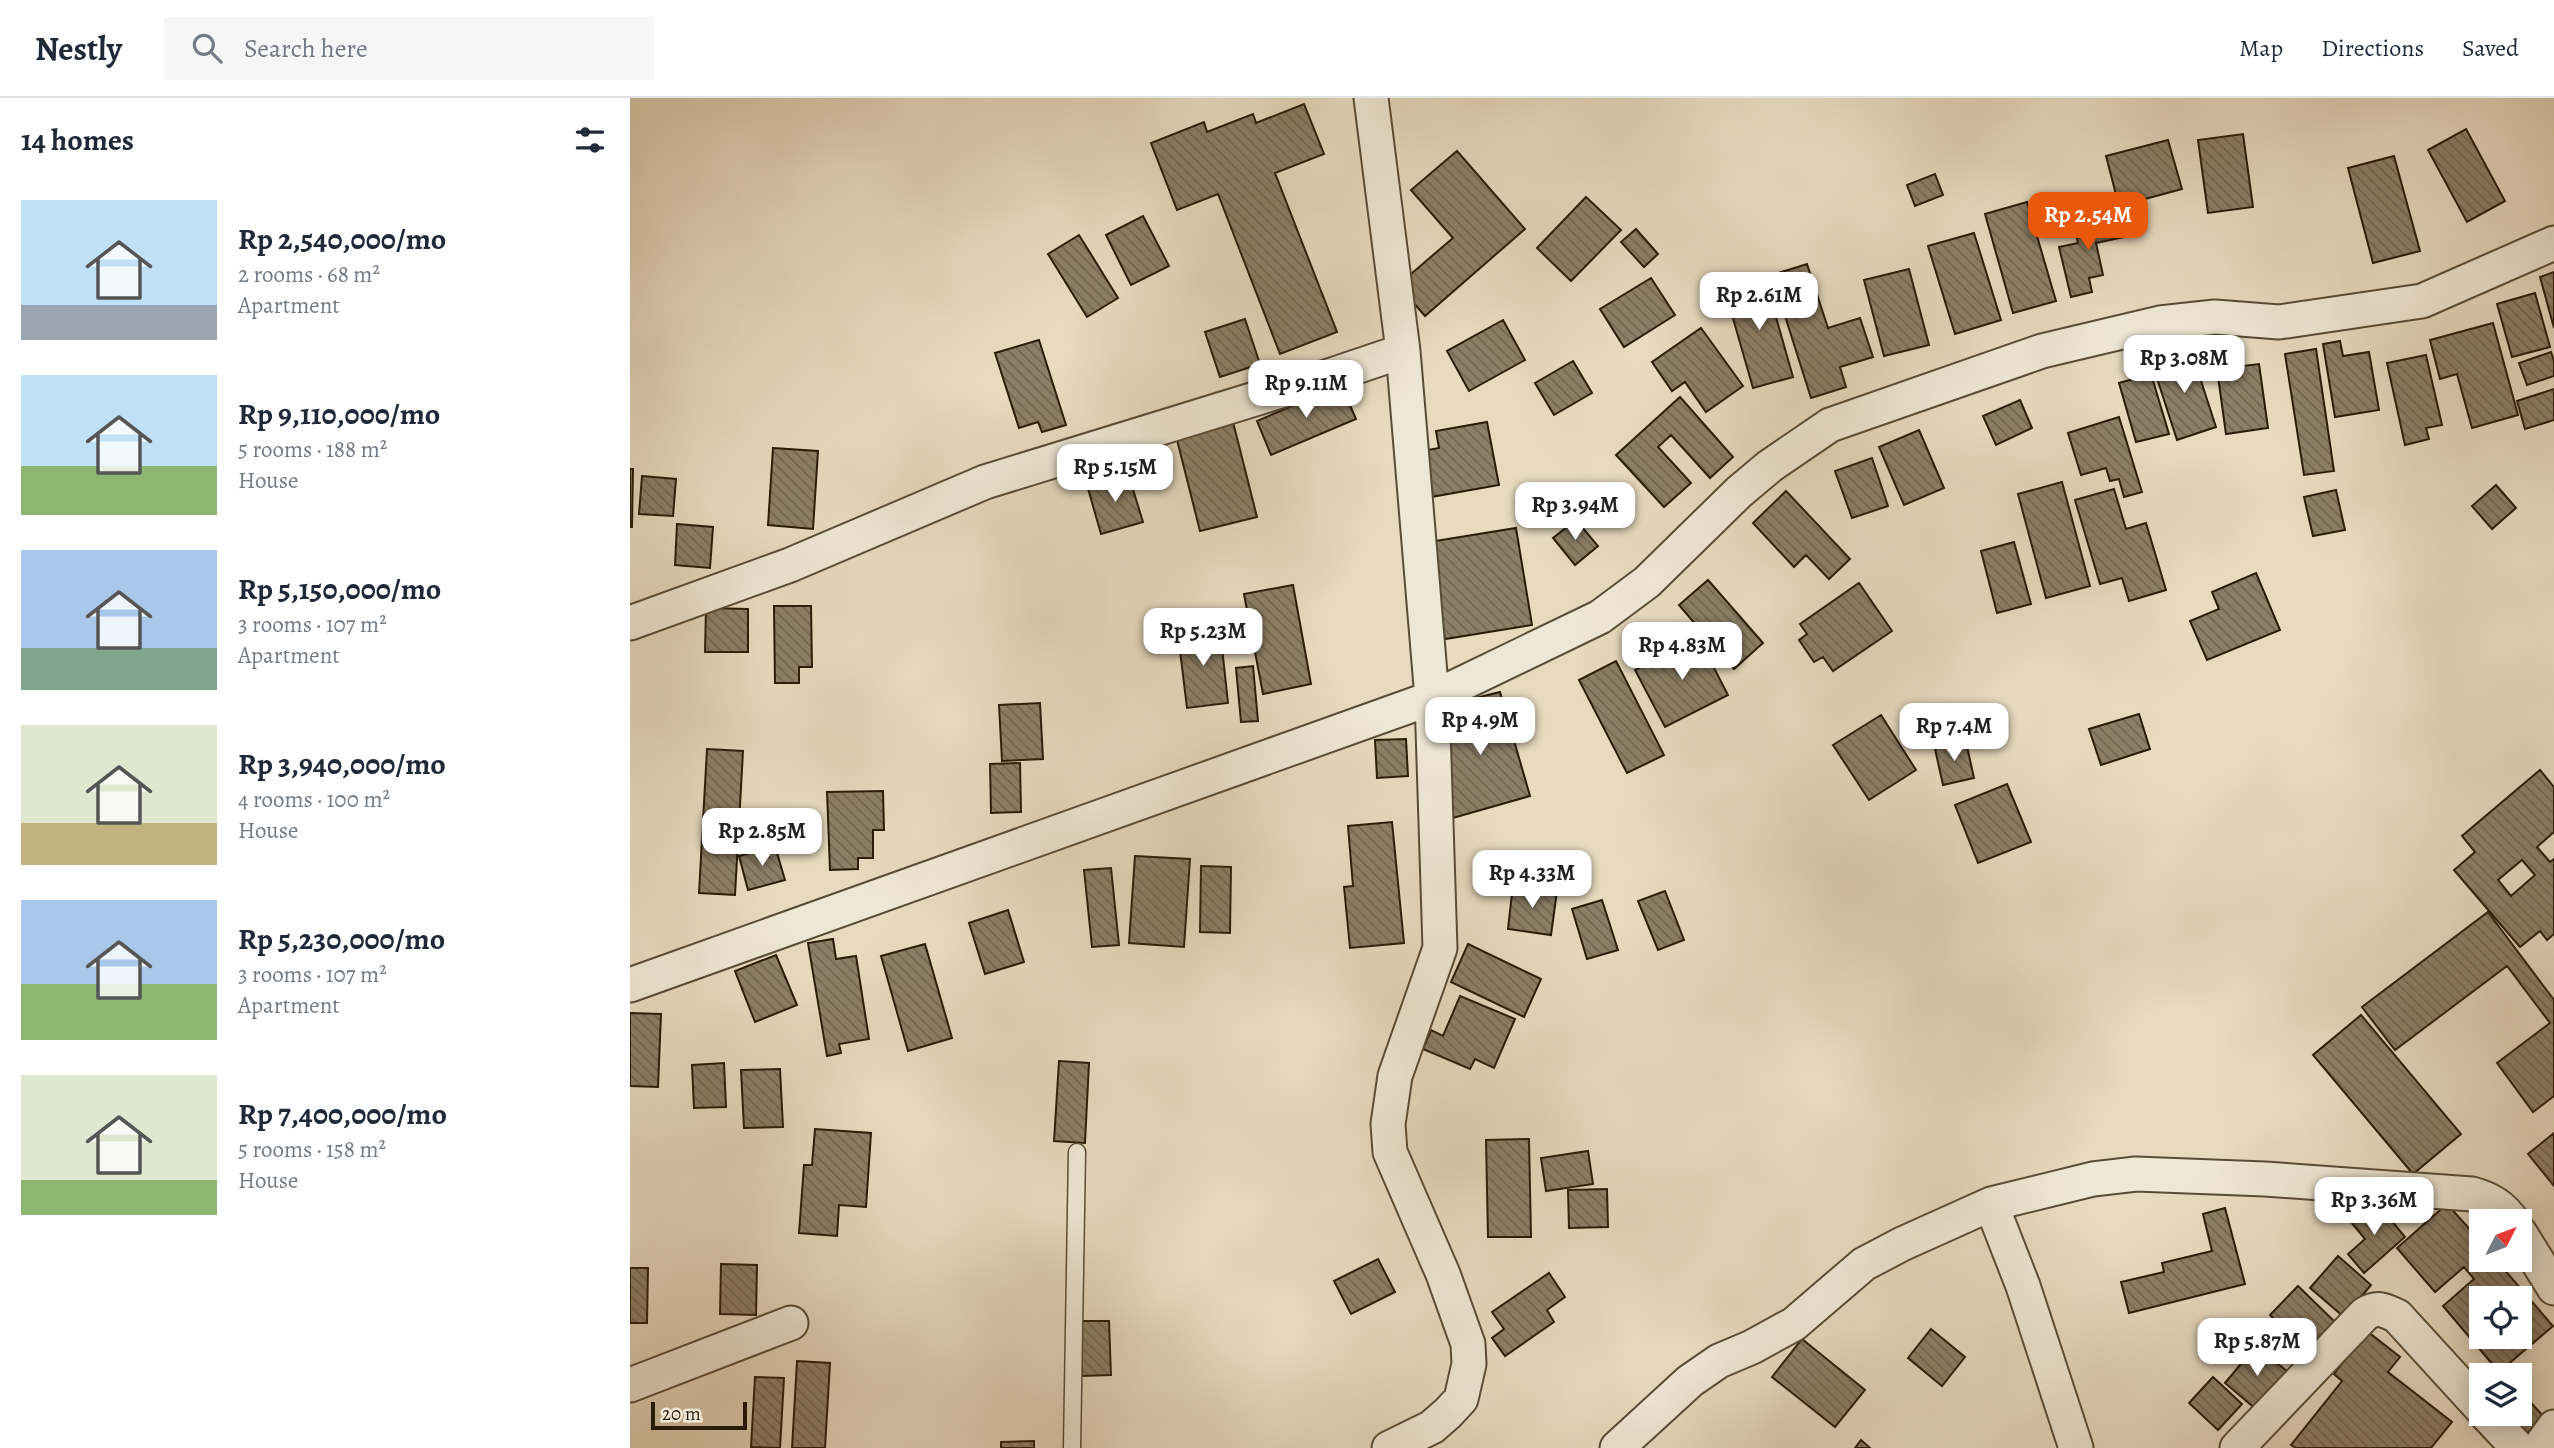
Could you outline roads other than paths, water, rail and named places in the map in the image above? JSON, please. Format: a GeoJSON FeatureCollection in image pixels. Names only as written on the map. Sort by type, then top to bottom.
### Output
{"type":"FeatureCollection","features":[{"type":"Feature","properties":{"kind":"street"},"geometry":{"type":"LineString","coordinates":[[1371,98],[1403,351],[1432,698],[1440,948],[1395,1076],[1388,1124],[1390,1152],[1443,1274],[1468,1345],[1469,1364],[1461,1399],[1448,1413],[1432,1427],[1389,1448]]}},
{"type":"Feature","properties":{"kind":"street"},"geometry":{"type":"LineString","coordinates":[[630,985],[1432,698],[1600,617],[1647,582],[1739,492],[1770,466],[1830,425],[2042,351],[2160,323],[2215,317],[2280,321],[2422,301],[2554,243]]}},
{"type":"Feature","properties":{"kind":"street"},"geometry":{"type":"LineString","coordinates":[[630,623],[790,565],[985,482],[1403,351]]}},
{"type":"Feature","properties":{"kind":"street"},"geometry":{"type":"LineString","coordinates":[[1617,1448],[1690,1381],[1718,1361],[1752,1347],[1794,1324],[1864,1264],[1991,1204],[2093,1179],[2136,1174],[2265,1179],[2472,1194],[2488,1198],[2502,1209]]}},
{"type":"Feature","properties":{"kind":"street"},"geometry":{"type":"LineString","coordinates":[[1991,1204],[2023,1286],[2076,1448]]}},
{"type":"Feature","properties":{"kind":"street"},"geometry":{"type":"LineString","coordinates":[[2532,1252],[2554,1287]]}},
{"type":"Feature","properties":{"kind":"street"},"geometry":{"type":"LineString","coordinates":[[2237,1448],[2365,1314],[2373,1309],[2382,1309],[2397,1317],[2469,1395]]}},
{"type":"Feature","properties":{"kind":"street"},"geometry":{"type":"LineString","coordinates":[[630,1385],[791,1324]]}},
{"type":"Feature","properties":{"kind":"street"},"geometry":{"type":"LineString","coordinates":[[2497,1426],[2518,1448]]}},
{"type":"Feature","properties":{"kind":"street"},"geometry":{"type":"LineString","coordinates":[[2539,1448],[2554,1427]]}},
{"type":"Feature","properties":{"kind":"lane"},"geometry":{"type":"LineString","coordinates":[[1072,1448],[1077,1152]]}}]}
